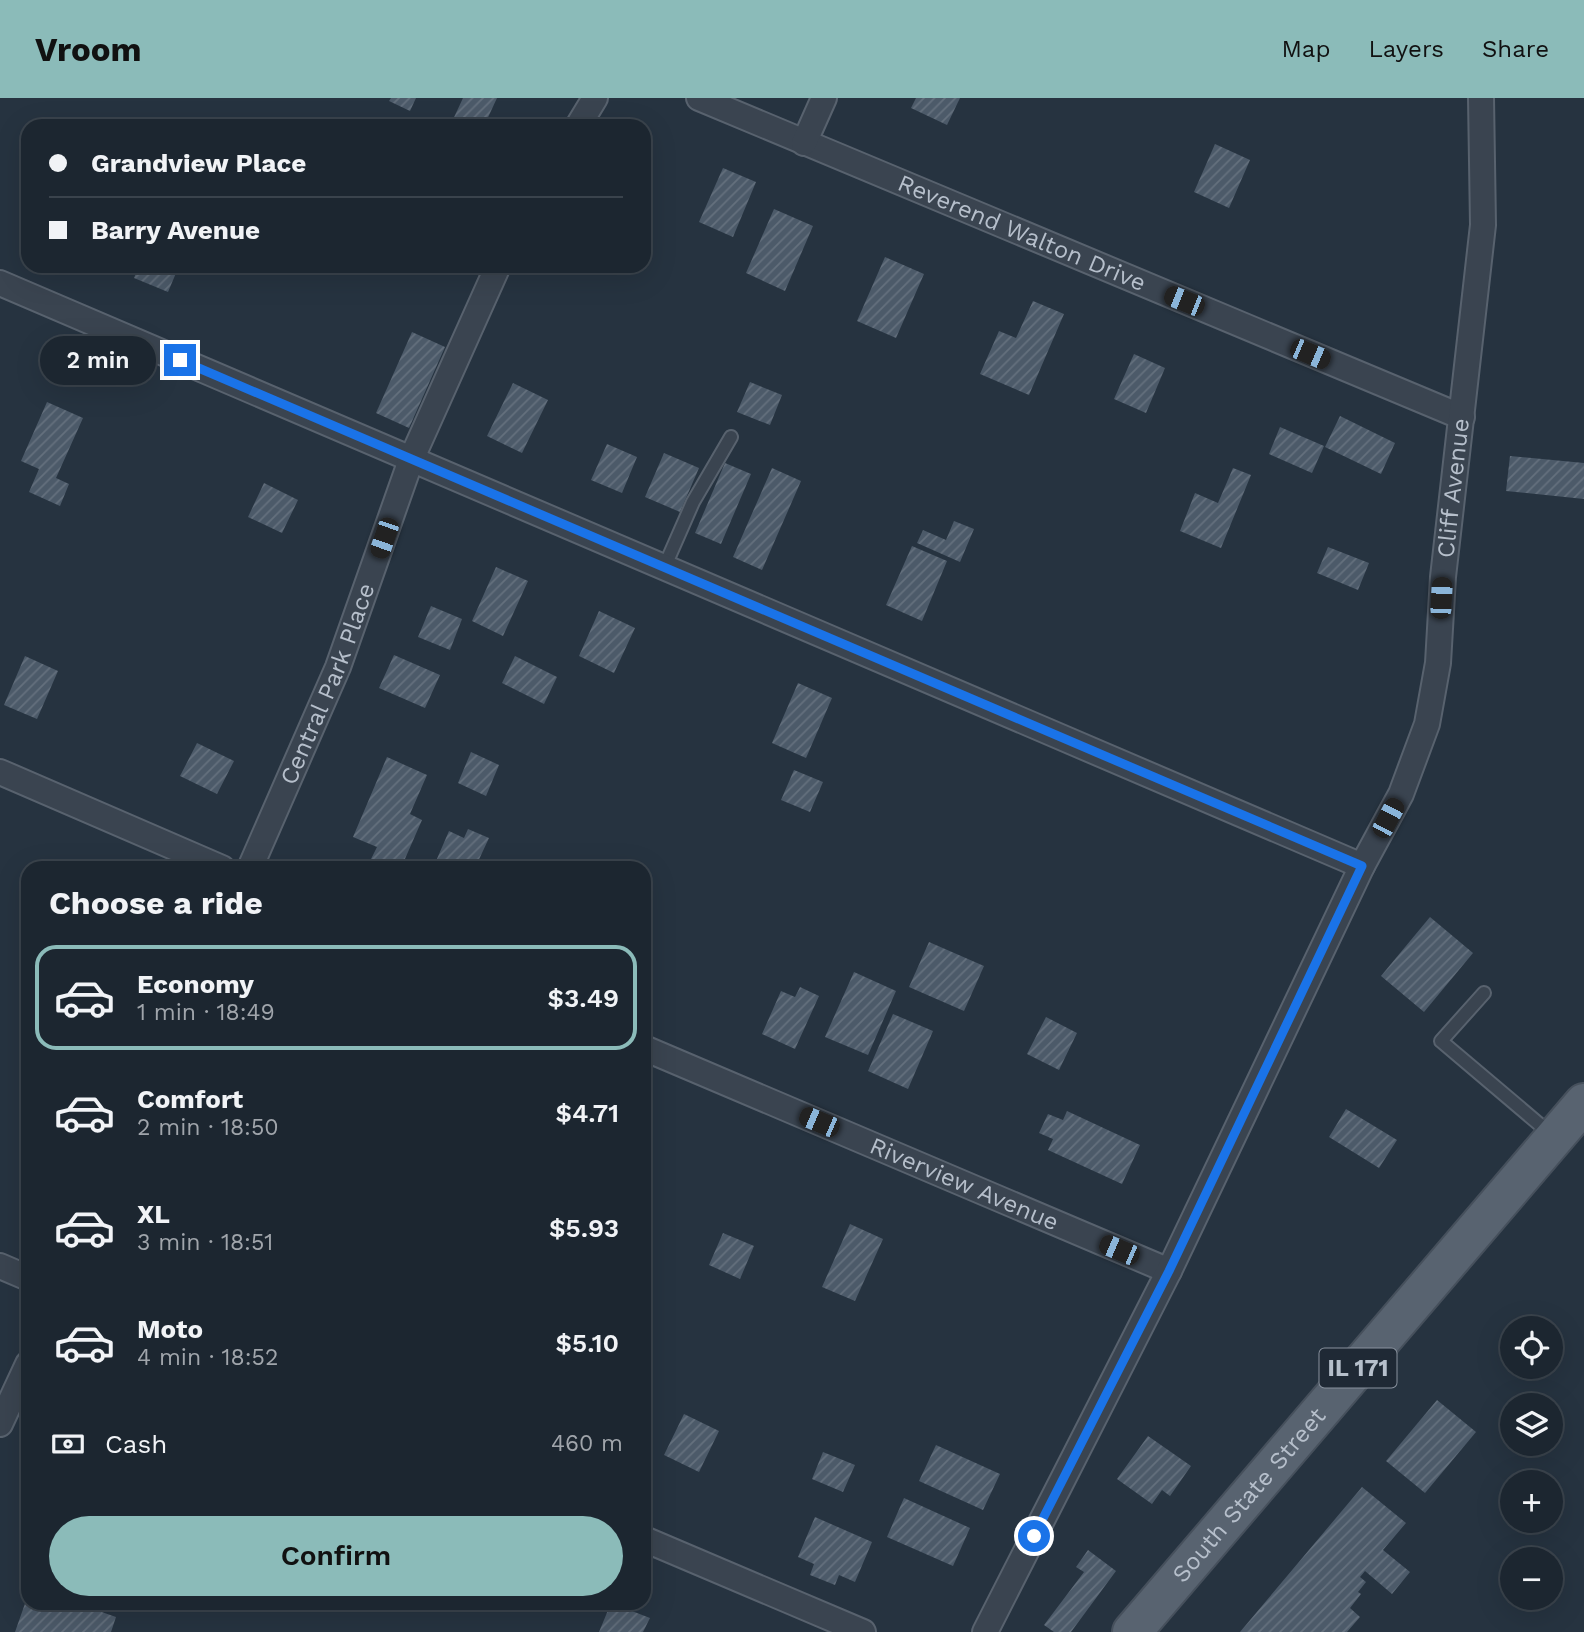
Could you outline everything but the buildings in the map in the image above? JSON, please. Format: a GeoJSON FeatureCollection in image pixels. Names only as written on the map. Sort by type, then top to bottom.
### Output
{"type":"FeatureCollection","features":[{"type":"Feature","properties":{"kind":"main road","name":"South State Street"},"geometry":{"type":"LineString","coordinates":[[1132,1632],[1584,1103]]}},
{"type":"Feature","properties":{"kind":"street"},"geometry":{"type":"LineString","coordinates":[[582,119],[595,98]]}},
{"type":"Feature","properties":{"kind":"street","name":"Reverend Walton Drive"},"geometry":{"type":"LineString","coordinates":[[699,98],[1462,417]]}},
{"type":"Feature","properties":{"kind":"street"},"geometry":{"type":"LineString","coordinates":[[804,143],[824,98]]}},
{"type":"Feature","properties":{"kind":"street","name":"Cliff Avenue"},"geometry":{"type":"LineString","coordinates":[[985,1632],[1169,1271],[1362,866],[1401,794],[1427,724],[1438,663],[1443,577],[1483,225],[1481,98]]}},
{"type":"Feature","properties":{"kind":"street","name":"Central Park Place"},"geometry":{"type":"LineString","coordinates":[[253,861],[338,667],[411,460],[495,273]]}},
{"type":"Feature","properties":{"kind":"street"},"geometry":{"type":"LineString","coordinates":[[0,283],[1362,866]]}},
{"type":"Feature","properties":{"kind":"street"},"geometry":{"type":"LineString","coordinates":[[0,772],[206,861]]}},
{"type":"Feature","properties":{"kind":"street","name":"Riverview Avenue"},"geometry":{"type":"LineString","coordinates":[[651,1051],[1169,1271]]}},
{"type":"Feature","properties":{"kind":"street"},"geometry":{"type":"LineString","coordinates":[[0,1266],[21,1275]]}},
{"type":"Feature","properties":{"kind":"street"},"geometry":{"type":"LineString","coordinates":[[0,1424],[21,1379]]}},
{"type":"Feature","properties":{"kind":"street"},"geometry":{"type":"LineString","coordinates":[[651,1542],[863,1632]]}},
{"type":"Feature","properties":{"kind":"lane"},"geometry":{"type":"LineString","coordinates":[[664,568],[693,502],[731,437]]}},
{"type":"Feature","properties":{"kind":"lane"},"geometry":{"type":"LineString","coordinates":[[1483,993],[1441,1041],[1555,1137]]}},
{"type":"Feature","properties":{"kind":"route"},"geometry":{"type":"LineString","coordinates":[[180,360],[1362,866],[1169,1271],[1034,1536]]}}]}
